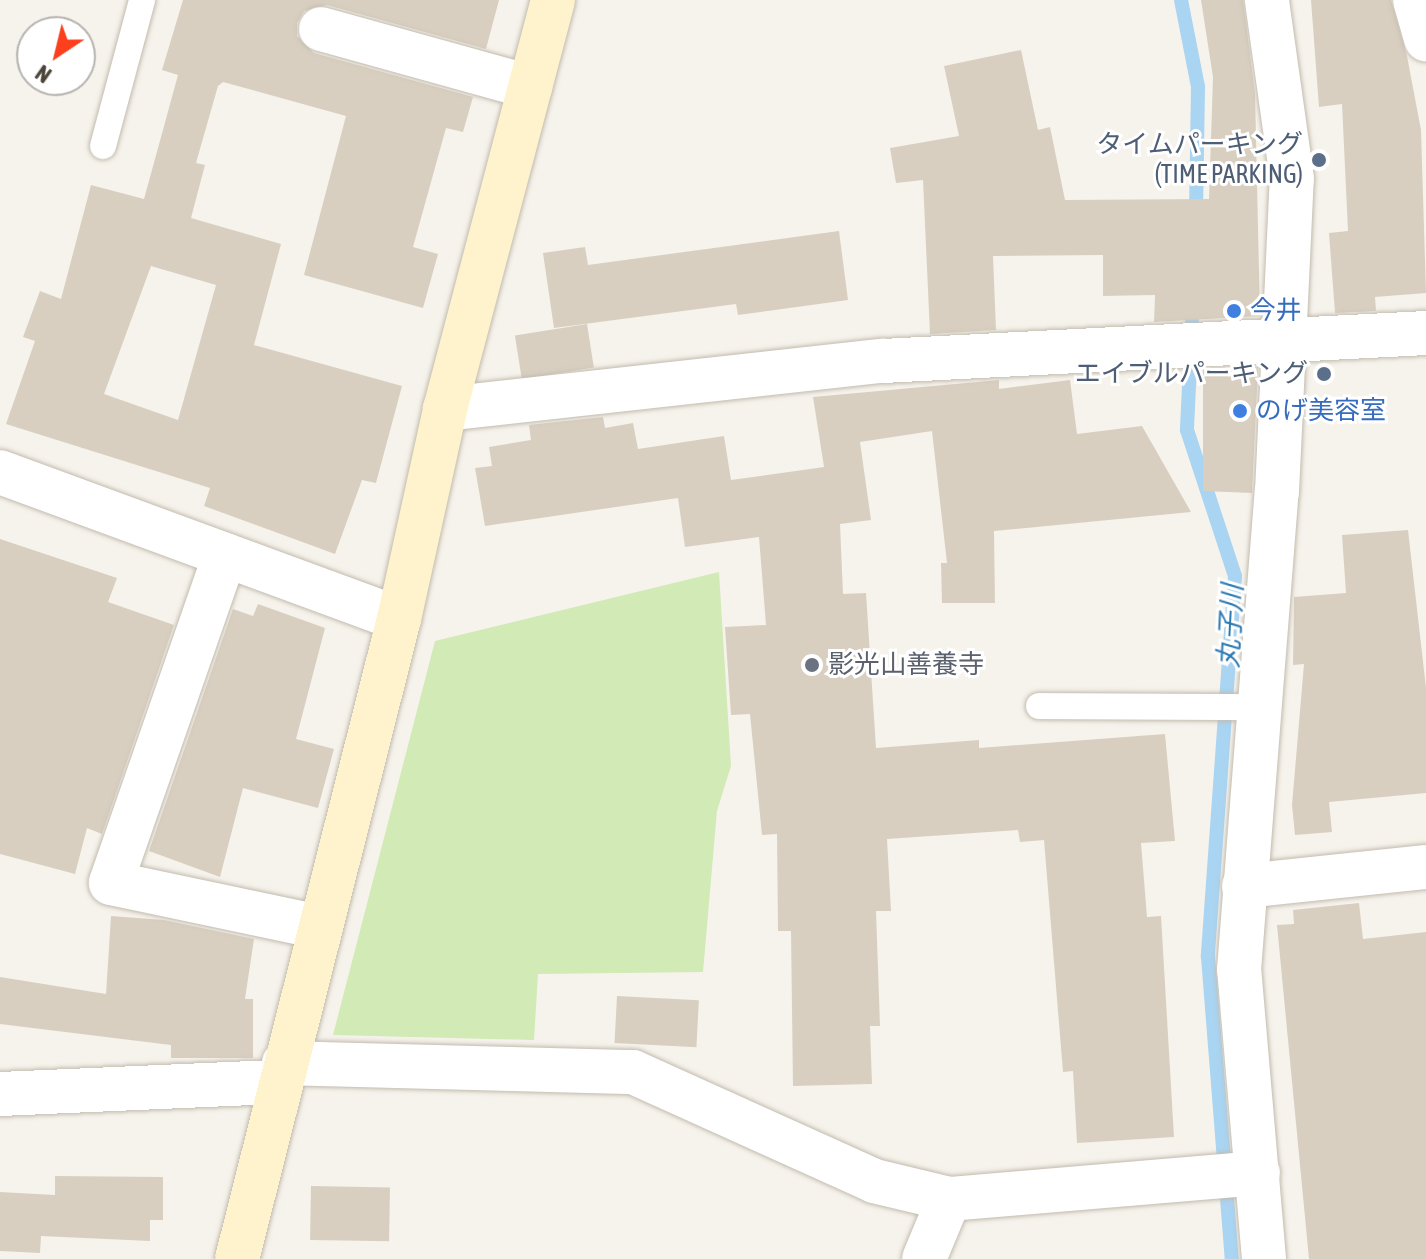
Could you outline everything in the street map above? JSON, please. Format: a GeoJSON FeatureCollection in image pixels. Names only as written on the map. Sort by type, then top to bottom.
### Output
{"type":"FeatureCollection","features":[{"type":"Feature","properties":{"kind":"street"},"geometry":{"type":"LineString","coordinates":[[237,1259],[281,1072],[399,619],[445,409],[553,0]]}},
{"type":"Feature","properties":{"kind":"street"},"geometry":{"type":"LineString","coordinates":[[1264,1259],[1251,1174],[1239,970],[1253,707],[1284,343],[1292,179],[1267,0]]}},
{"type":"Feature","properties":{"kind":"street"},"geometry":{"type":"LineString","coordinates":[[1415,0],[1426,39]]}},
{"type":"Feature","properties":{"kind":"street"},"geometry":{"type":"LineString","coordinates":[[321,29],[530,87]]}},
{"type":"Feature","properties":{"kind":"street"},"geometry":{"type":"LineString","coordinates":[[445,409],[883,361],[1159,344],[1284,343],[1426,333]]}},
{"type":"Feature","properties":{"kind":"street"},"geometry":{"type":"LineString","coordinates":[[0,472],[399,619]]}},
{"type":"Feature","properties":{"kind":"street"},"geometry":{"type":"LineString","coordinates":[[225,555],[111,883],[319,927]]}},
{"type":"Feature","properties":{"kind":"street"},"geometry":{"type":"LineString","coordinates":[[1244,886],[1426,867]]}},
{"type":"Feature","properties":{"kind":"street"},"geometry":{"type":"LineString","coordinates":[[0,1094],[281,1072],[633,1072],[874,1181],[949,1199],[1251,1174]]}},
{"type":"Feature","properties":{"kind":"street"},"geometry":{"type":"LineString","coordinates":[[924,1259],[949,1199]]}},
{"type":"Feature","properties":{"kind":"lane"},"geometry":{"type":"LineString","coordinates":[[103,146],[142,0]]}},
{"type":"Feature","properties":{"kind":"lane"},"geometry":{"type":"LineString","coordinates":[[1039,706],[1253,707]]}},
{"type":"Feature","properties":{"kind":"green space"},"geometry":{"type":"Polygon","coordinates":[[[719,572],[731,766],[717,811],[703,972],[538,974],[534,1040],[333,1035],[435,641],[719,572]]]}},
{"type":"Feature","properties":{"kind":"building"},"geometry":{"type":"Polygon","coordinates":[[[183,0],[499,0],[486,49],[327,5],[304,11],[297,23],[297,36],[314,53],[473,97],[463,132],[446,128],[413,247],[438,254],[423,308],[304,275],[346,116],[223,82],[218,86],[196,163],[205,165],[191,218],[281,244],[254,345],[402,386],[376,483],[362,480],[335,554],[204,506],[210,488],[6,424],[35,341],[23,337],[40,291],[61,299],[91,185],[144,199],[178,75],[162,70],[183,0]],[[151,266],[104,394],[178,420],[216,285],[151,266]]]}},
{"type":"Feature","properties":{"kind":"building"},"geometry":{"type":"Polygon","coordinates":[[[1201,0],[1243,0],[1255,93],[1260,316],[1154,322],[1155,295],[1103,296],[1103,255],[993,256],[996,330],[930,334],[923,180],[896,183],[890,148],[959,136],[944,66],[1021,50],[1038,130],[1050,127],[1065,200],[1209,199],[1213,77],[1201,0]]]}},
{"type":"Feature","properties":{"kind":"building"},"geometry":{"type":"Polygon","coordinates":[[[1311,0],[1391,0],[1407,56],[1421,130],[1426,293],[1375,297],[1376,311],[1335,313],[1329,233],[1348,231],[1342,104],[1319,107],[1311,0]]]}},
{"type":"Feature","properties":{"kind":"building"},"geometry":{"type":"Polygon","coordinates":[[[839,231],[848,300],[738,315],[736,304],[554,328],[543,253],[585,247],[588,265],[839,231]]]}},
{"type":"Feature","properties":{"kind":"building"},"geometry":{"type":"Polygon","coordinates":[[[587,324],[594,367],[522,379],[515,335],[587,324]]]}},
{"type":"Feature","properties":{"kind":"building"},"geometry":{"type":"Polygon","coordinates":[[[1258,367],[1252,493],[1203,491],[1203,370],[1258,367]]]}},
{"type":"Feature","properties":{"kind":"building"},"geometry":{"type":"Polygon","coordinates":[[[999,380],[999,389],[1070,380],[1077,434],[1142,426],[1191,512],[994,531],[995,603],[942,603],[941,563],[947,563],[932,431],[860,442],[871,520],[840,524],[843,594],[866,593],[876,748],[979,740],[979,748],[1165,734],[1175,841],[1141,843],[1147,917],[1161,916],[1174,1137],[1077,1143],[1073,1071],[1063,1072],[1044,840],[1020,842],[1018,830],[887,839],[891,911],[876,911],[880,1026],[870,1026],[872,1084],[793,1086],[791,931],[778,931],[777,834],[762,835],[750,714],[731,715],[725,627],[766,625],[759,537],[685,547],[678,498],[485,526],[475,468],[492,466],[489,447],[531,440],[529,425],[603,417],[605,428],[633,423],[638,449],[724,436],[731,480],[824,467],[813,397],[999,380]]]}},
{"type":"Feature","properties":{"kind":"building"},"geometry":{"type":"Polygon","coordinates":[[[1408,530],[1426,688],[1426,793],[1329,802],[1332,832],[1295,835],[1292,805],[1304,664],[1293,665],[1294,597],[1346,593],[1342,535],[1408,530]]]}},
{"type":"Feature","properties":{"kind":"building"},"geometry":{"type":"Polygon","coordinates":[[[0,539],[117,578],[108,602],[174,625],[102,834],[87,828],[75,874],[0,854],[0,539]]]}},
{"type":"Feature","properties":{"kind":"building"},"geometry":{"type":"Polygon","coordinates":[[[258,604],[325,628],[296,739],[334,749],[318,808],[243,788],[220,877],[149,851],[233,609],[253,616],[258,604]]]}},
{"type":"Feature","properties":{"kind":"building"},"geometry":{"type":"Polygon","coordinates":[[[1359,903],[1363,939],[1426,932],[1426,1259],[1309,1259],[1277,925],[1294,924],[1293,910],[1359,903]]]}},
{"type":"Feature","properties":{"kind":"building"},"geometry":{"type":"Polygon","coordinates":[[[111,916],[164,920],[254,939],[245,999],[253,999],[253,1058],[171,1058],[171,1045],[0,1024],[0,977],[106,994],[111,916]]]}},
{"type":"Feature","properties":{"kind":"building"},"geometry":{"type":"Polygon","coordinates":[[[617,996],[699,1000],[696,1047],[615,1043],[617,996]]]}},
{"type":"Feature","properties":{"kind":"building"},"geometry":{"type":"Polygon","coordinates":[[[55,1176],[163,1177],[163,1220],[150,1220],[150,1241],[41,1236],[40,1253],[0,1251],[0,1192],[55,1195],[55,1176]]]}},
{"type":"Feature","properties":{"kind":"building"},"geometry":{"type":"Polygon","coordinates":[[[311,1186],[390,1187],[389,1241],[310,1240],[311,1186]]]}},
{"type":"Feature","properties":{"kind":"waterway","name":"丸子川"},"geometry":{"type":"LineString","coordinates":[[1181,0],[1198,87],[1196,216]]}},
{"type":"Feature","properties":{"kind":"waterway","name":"丸子川"},"geometry":{"type":"LineString","coordinates":[[1193,301],[1187,430],[1235,576],[1208,957],[1232,1259]]}},
{"type":"Feature","properties":{"kind":"place","name":"タイムパーキング (TIME PARKING)"},"geometry":{"type":"Point","coordinates":[1319,160]}},
{"type":"Feature","properties":{"kind":"place","name":"今井"},"geometry":{"type":"Point","coordinates":[1234,311]}},
{"type":"Feature","properties":{"kind":"place","name":"エイブルパーキング"},"geometry":{"type":"Point","coordinates":[1324,374]}},
{"type":"Feature","properties":{"kind":"place","name":"のげ美容室"},"geometry":{"type":"Point","coordinates":[1240,411]}},
{"type":"Feature","properties":{"kind":"place","name":"影光山善養寺"},"geometry":{"type":"Point","coordinates":[812,665]}}]}
